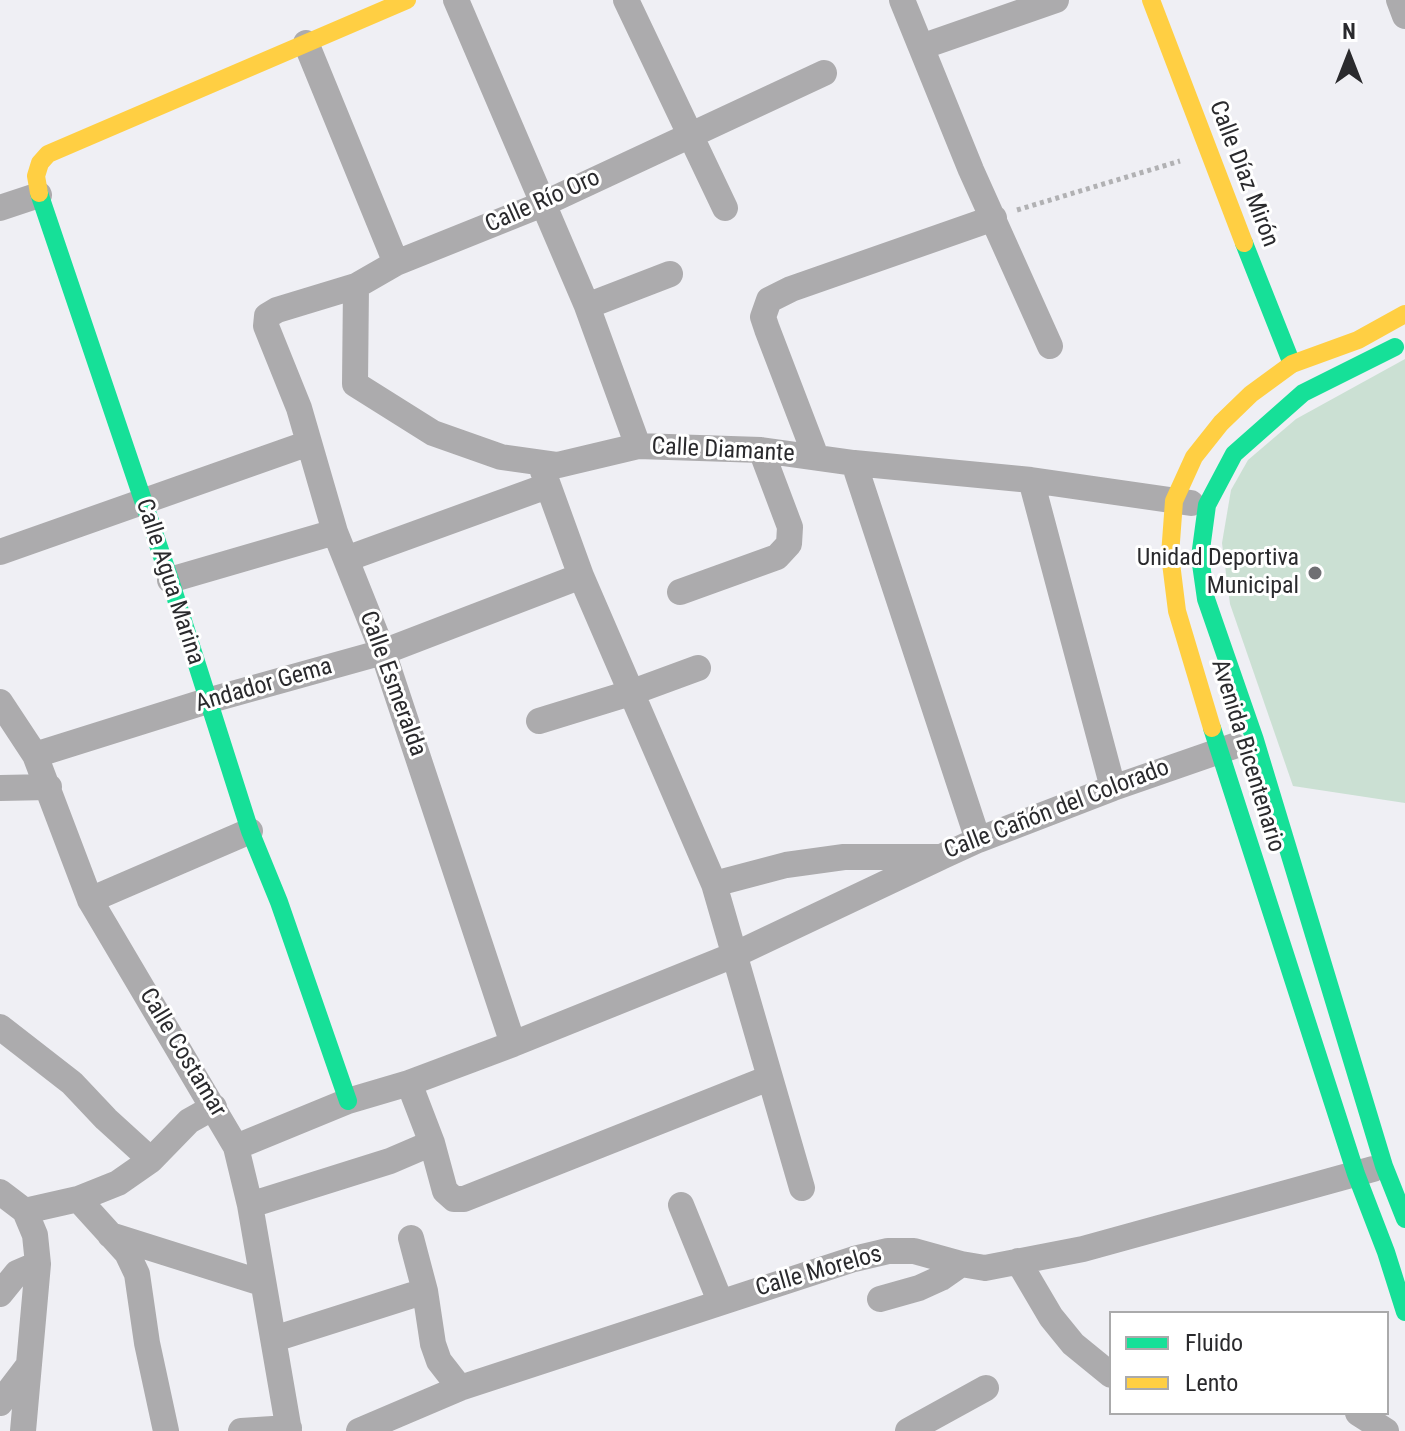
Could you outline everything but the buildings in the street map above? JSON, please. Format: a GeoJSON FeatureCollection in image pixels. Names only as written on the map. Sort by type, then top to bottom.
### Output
{"type":"FeatureCollection","features":[{"type":"Feature","properties":{"kind":"main road","name":"Calle Agua Marina"},"geometry":{"type":"LineString","coordinates":[[348,1101],[302,967],[250,831],[170,580],[39,195],[36,176],[40,163],[48,154],[407,0]]}},
{"type":"Feature","properties":{"kind":"main road","name":"Calle Díaz Mirón"},"geometry":{"type":"LineString","coordinates":[[1151,0],[1292,364]]}},
{"type":"Feature","properties":{"kind":"main road","name":"Avenida Bicentenario"},"geometry":{"type":"LineString","coordinates":[[1405,314],[1358,340],[1292,364],[1251,394],[1221,423],[1194,457],[1174,501],[1170,555],[1177,611],[1219,750],[1356,1174],[1405,1312]]}},
{"type":"Feature","properties":{"kind":"main road","name":"Avenida Bicentenario"},"geometry":{"type":"LineString","coordinates":[[1405,342],[1303,393],[1234,454],[1207,505],[1200,557],[1206,599],[1255,740],[1384,1166],[1405,1219]]}},
{"type":"Feature","properties":{"kind":"street"},"geometry":{"type":"LineString","coordinates":[[456,0],[587,306],[638,446]]}},
{"type":"Feature","properties":{"kind":"street"},"geometry":{"type":"LineString","coordinates":[[626,0],[725,208]]}},
{"type":"Feature","properties":{"kind":"street"},"geometry":{"type":"LineString","coordinates":[[902,0],[971,170],[1050,346]]}},
{"type":"Feature","properties":{"kind":"street"},"geometry":{"type":"LineString","coordinates":[[921,47],[1056,0]]}},
{"type":"Feature","properties":{"kind":"street"},"geometry":{"type":"LineString","coordinates":[[1399,0],[1405,16]]}},
{"type":"Feature","properties":{"kind":"street"},"geometry":{"type":"LineString","coordinates":[[306,43],[396,263]]}},
{"type":"Feature","properties":{"kind":"street","name":"Calle Río Oro"},"geometry":{"type":"LineString","coordinates":[[266,326],[267,316],[277,310],[356,286],[396,263],[543,204],[824,73]]}},
{"type":"Feature","properties":{"kind":"street"},"geometry":{"type":"LineString","coordinates":[[0,208],[39,195]]}},
{"type":"Feature","properties":{"kind":"street"},"geometry":{"type":"LineString","coordinates":[[816,457],[763,317],[769,300],[791,289],[994,218]]}},
{"type":"Feature","properties":{"kind":"street"},"geometry":{"type":"LineString","coordinates":[[587,306],[670,274]]}},
{"type":"Feature","properties":{"kind":"street","name":"Calle Diamante"},"geometry":{"type":"LineString","coordinates":[[356,286],[355,384],[433,433],[544,475]]}},
{"type":"Feature","properties":{"kind":"street","name":"Calle Esmeralda"},"geometry":{"type":"LineString","coordinates":[[266,326],[299,408],[335,532],[383,652],[513,1044]]}},
{"type":"Feature","properties":{"kind":"street"},"geometry":{"type":"LineString","coordinates":[[0,552],[309,443]]}},
{"type":"Feature","properties":{"kind":"street","name":"Calle Diamante"},"geometry":{"type":"LineString","coordinates":[[346,559],[544,475],[558,465],[638,446],[761,450],[854,463],[1031,480],[1207,505]]}},
{"type":"Feature","properties":{"kind":"street"},"geometry":{"type":"LineString","coordinates":[[680,592],[777,557],[789,544],[790,527],[761,450]]}},
{"type":"Feature","properties":{"kind":"street"},"geometry":{"type":"LineString","coordinates":[[854,463],[978,840]]}},
{"type":"Feature","properties":{"kind":"street"},"geometry":{"type":"LineString","coordinates":[[544,475],[581,576],[714,884],[802,1188]]}},
{"type":"Feature","properties":{"kind":"street"},"geometry":{"type":"LineString","coordinates":[[1031,480],[1113,788]]}},
{"type":"Feature","properties":{"kind":"street"},"geometry":{"type":"LineString","coordinates":[[170,580],[335,532]]}},
{"type":"Feature","properties":{"kind":"street","name":"Andador Gema"},"geometry":{"type":"LineString","coordinates":[[35,755],[207,701],[383,652],[581,576]]}},
{"type":"Feature","properties":{"kind":"street"},"geometry":{"type":"LineString","coordinates":[[539,721],[698,668]]}},
{"type":"Feature","properties":{"kind":"street","name":"Calle Costamar"},"geometry":{"type":"LineString","coordinates":[[0,702],[35,755],[90,900],[236,1147],[250,1205],[289,1430]]}},
{"type":"Feature","properties":{"kind":"street","name":"Calle Cañón del Colorado"},"geometry":{"type":"LineString","coordinates":[[714,884],[786,865],[844,857],[941,857],[1113,788],[1255,740]]}},
{"type":"Feature","properties":{"kind":"street"},"geometry":{"type":"LineString","coordinates":[[0,788],[49,787]]}},
{"type":"Feature","properties":{"kind":"street"},"geometry":{"type":"LineString","coordinates":[[90,900],[250,831]]}},
{"type":"Feature","properties":{"kind":"street"},"geometry":{"type":"LineString","coordinates":[[236,1147],[348,1101],[409,1083],[513,1044],[734,955],[941,857]]}},
{"type":"Feature","properties":{"kind":"street"},"geometry":{"type":"LineString","coordinates":[[0,1027],[72,1083],[151,1160]]}},
{"type":"Feature","properties":{"kind":"street"},"geometry":{"type":"LineString","coordinates":[[409,1083],[432,1143],[445,1191],[454,1199],[464,1199],[769,1078]]}},
{"type":"Feature","properties":{"kind":"street"},"geometry":{"type":"LineString","coordinates":[[25,1211],[78,1199],[118,1183],[151,1160],[189,1121],[214,1107]]}},
{"type":"Feature","properties":{"kind":"street"},"geometry":{"type":"LineString","coordinates":[[250,1205],[390,1161],[432,1143]]}},
{"type":"Feature","properties":{"kind":"street","name":"Calle Morelos"},"geometry":{"type":"LineString","coordinates":[[359,1431],[460,1388],[720,1301],[888,1251],[914,1251],[985,1268],[1083,1249],[1384,1166]]}},
{"type":"Feature","properties":{"kind":"street"},"geometry":{"type":"LineString","coordinates":[[0,1192],[25,1211],[35,1235],[38,1264],[23,1431]]}},
{"type":"Feature","properties":{"kind":"street"},"geometry":{"type":"LineString","coordinates":[[78,1199],[127,1253],[137,1274],[147,1343],[166,1431]]}},
{"type":"Feature","properties":{"kind":"street"},"geometry":{"type":"LineString","coordinates":[[681,1205],[720,1301]]}},
{"type":"Feature","properties":{"kind":"street"},"geometry":{"type":"LineString","coordinates":[[110,1235],[262,1283]]}},
{"type":"Feature","properties":{"kind":"street"},"geometry":{"type":"LineString","coordinates":[[411,1238],[425,1291],[433,1344],[439,1361],[460,1388]]}},
{"type":"Feature","properties":{"kind":"street"},"geometry":{"type":"LineString","coordinates":[[1018,1261],[1051,1317],[1073,1344],[1109,1373]]}},
{"type":"Feature","properties":{"kind":"street"},"geometry":{"type":"LineString","coordinates":[[0,1294],[17,1273],[38,1264]]}},
{"type":"Feature","properties":{"kind":"street"},"geometry":{"type":"LineString","coordinates":[[880,1299],[919,1288],[961,1264]]}},
{"type":"Feature","properties":{"kind":"street"},"geometry":{"type":"LineString","coordinates":[[274,1339],[425,1291]]}},
{"type":"Feature","properties":{"kind":"street"},"geometry":{"type":"LineString","coordinates":[[0,1403],[30,1363]]}},
{"type":"Feature","properties":{"kind":"street"},"geometry":{"type":"LineString","coordinates":[[908,1431],[986,1388]]}},
{"type":"Feature","properties":{"kind":"street"},"geometry":{"type":"LineString","coordinates":[[1361,1415],[1386,1431]]}},
{"type":"Feature","properties":{"kind":"street"},"geometry":{"type":"LineString","coordinates":[[241,1431],[289,1430]]}},
{"type":"Feature","properties":{"kind":"path"},"geometry":{"type":"LineString","coordinates":[[994,218],[1208,152]]}},
{"type":"Feature","properties":{"kind":"green space","name":"Unidad Deportiva Municipal"},"geometry":{"type":"Polygon","coordinates":[[[1405,359],[1405,803],[1293,786],[1230,604],[1222,543],[1231,490],[1248,460],[1296,419],[1405,359]]]}},
{"type":"Feature","properties":{"kind":"traffic: fast"},"geometry":{"type":"LineString","coordinates":[[39,193],[170,580],[250,831],[279,902],[348,1101]]}},
{"type":"Feature","properties":{"kind":"traffic: fast"},"geometry":{"type":"LineString","coordinates":[[1244,243],[1292,364]]}},
{"type":"Feature","properties":{"kind":"traffic: fast"},"geometry":{"type":"LineString","coordinates":[[1395,347],[1303,393],[1234,454],[1207,505],[1200,557],[1206,599],[1255,740],[1384,1166],[1405,1219]]}},
{"type":"Feature","properties":{"kind":"traffic: fast"},"geometry":{"type":"LineString","coordinates":[[1212,728],[1356,1174],[1405,1312]]}},
{"type":"Feature","properties":{"kind":"traffic: slow"},"geometry":{"type":"LineString","coordinates":[[39,193],[36,176],[40,163],[48,154],[407,0]]}},
{"type":"Feature","properties":{"kind":"traffic: slow"},"geometry":{"type":"LineString","coordinates":[[1151,0],[1244,243]]}},
{"type":"Feature","properties":{"kind":"traffic: slow"},"geometry":{"type":"LineString","coordinates":[[1212,728],[1177,611],[1170,555],[1174,501],[1194,457],[1221,423],[1251,394],[1292,364],[1358,340],[1405,314]]}},
{"type":"Feature","properties":{"kind":"place","name":"Unidad Deportiva Municipal"},"geometry":{"type":"Point","coordinates":[1315,573]}}]}
